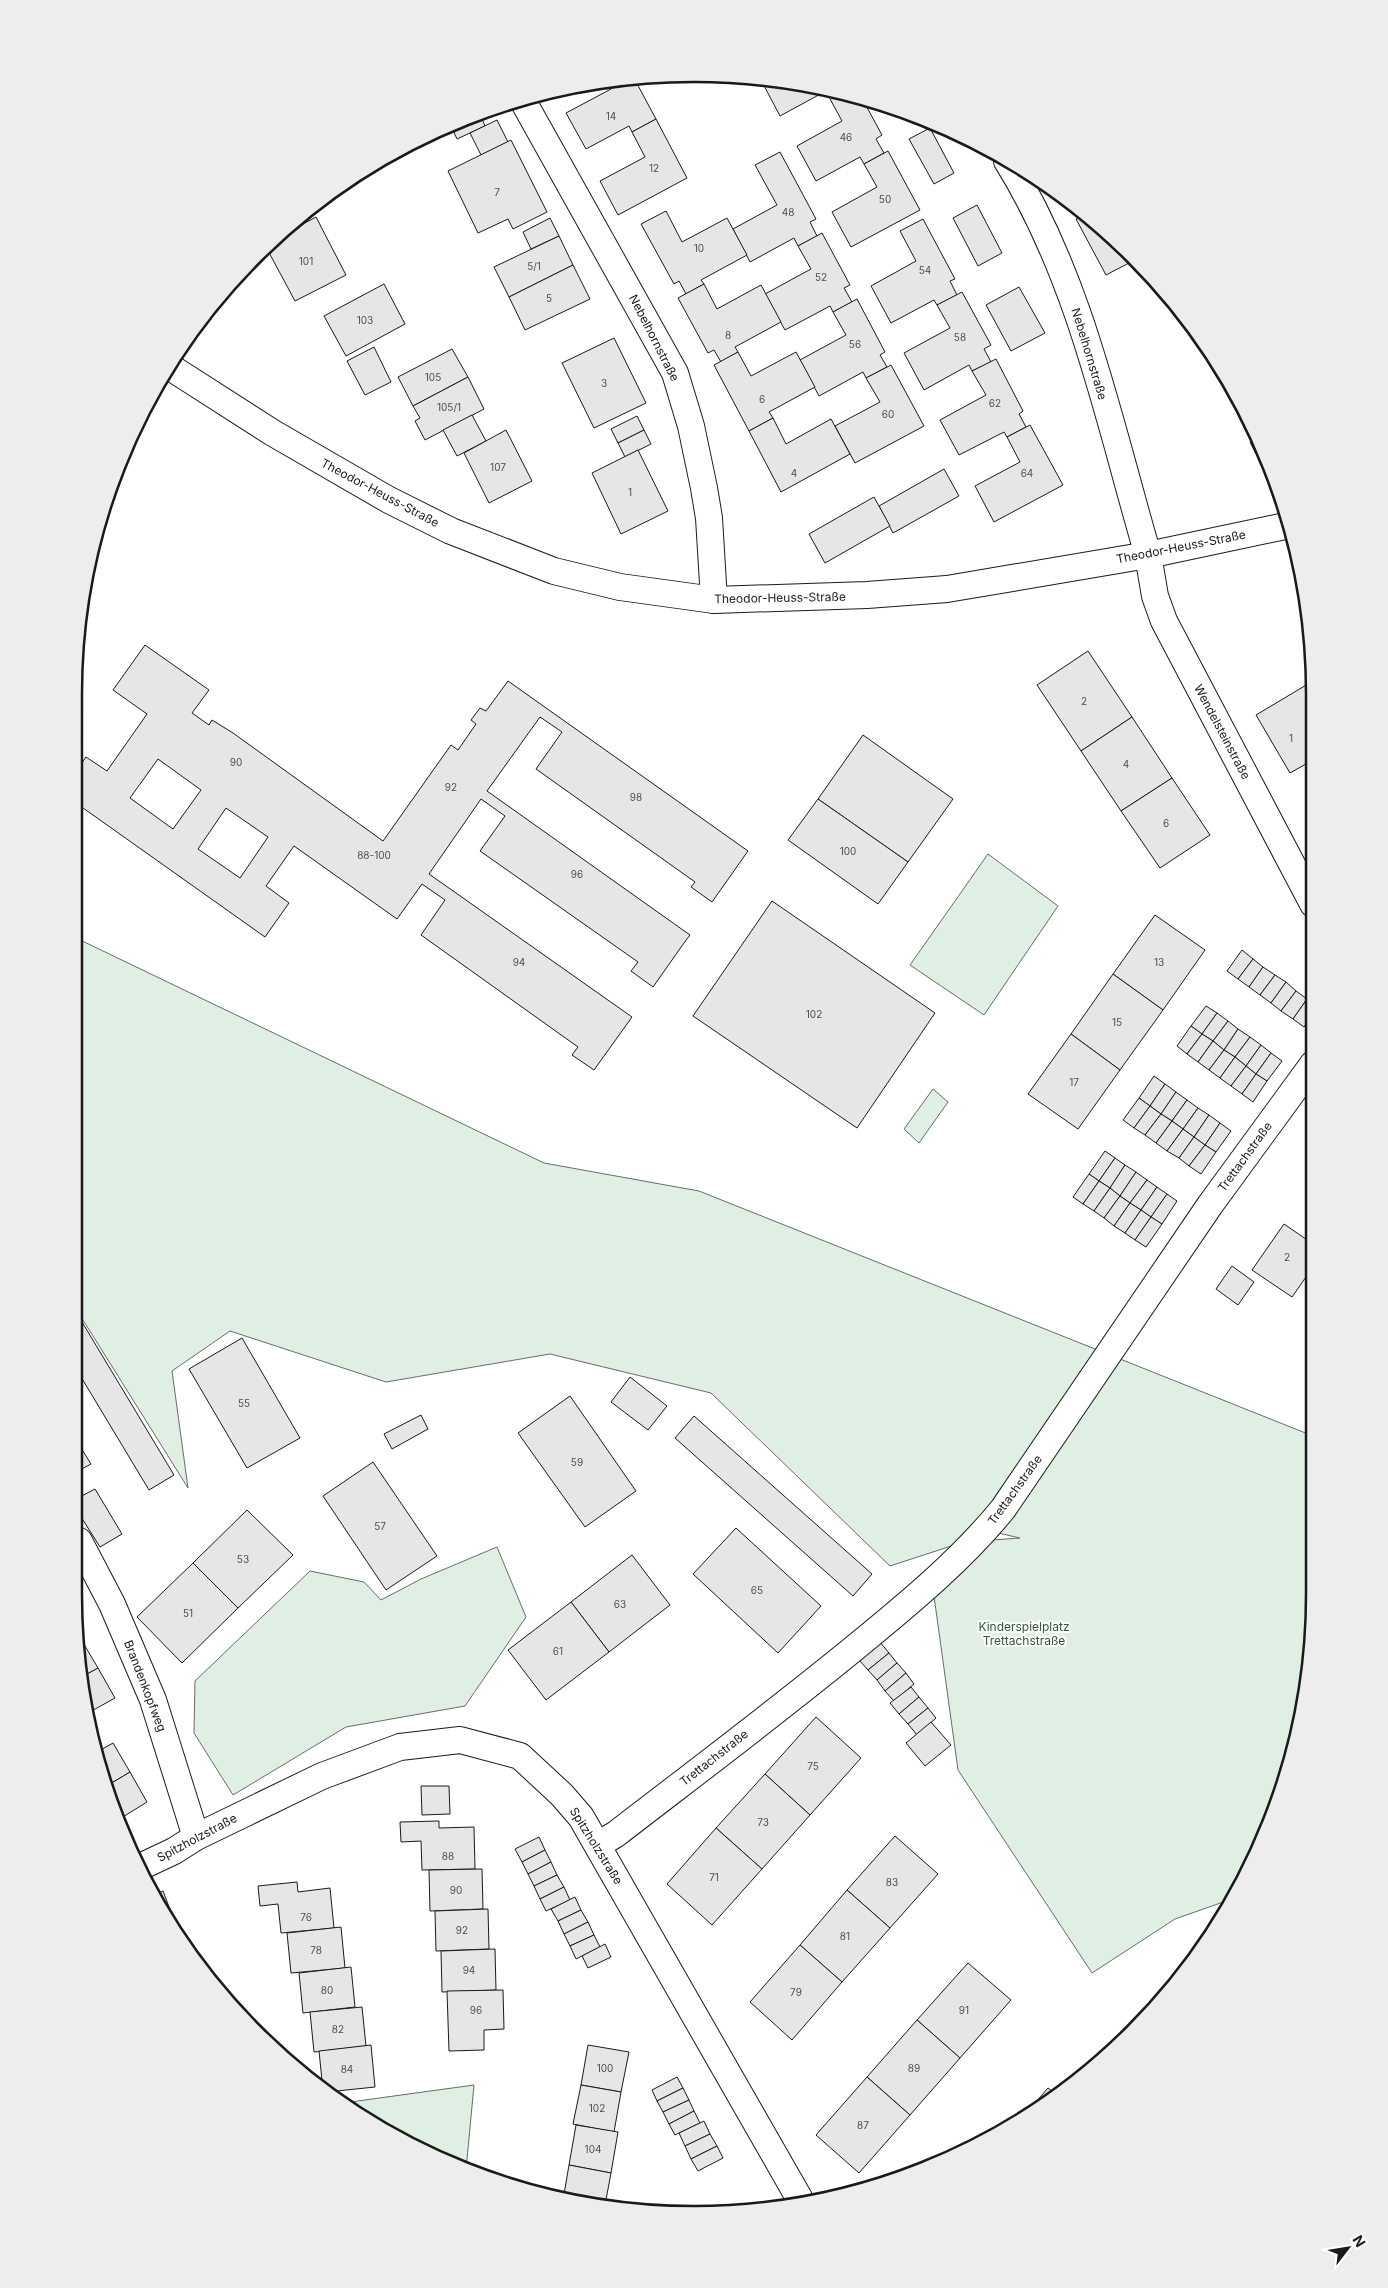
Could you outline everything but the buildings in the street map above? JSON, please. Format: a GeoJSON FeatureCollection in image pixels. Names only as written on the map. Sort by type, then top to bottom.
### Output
{"type":"FeatureCollection","features":[{"type":"Feature","properties":{"kind":"street","name":"Nebelhornstraße"},"geometry":{"type":"LineString","coordinates":[[526,106],[675,373],[691,426],[704,488],[709,518],[714,600]]}},
{"type":"Feature","properties":{"kind":"street","name":"Nebelhornstraße"},"geometry":{"type":"LineString","coordinates":[[1014,173],[1049,244],[1076,307],[1148,555]]}},
{"type":"Feature","properties":{"kind":"street","name":"Theodor-Heuss-Straße"},"geometry":{"type":"LineString","coordinates":[[175,370],[273,433],[389,500],[451,531],[554,571],[620,587],[714,600],[867,595],[947,589],[1148,555],[1282,527]]}},
{"type":"Feature","properties":{"kind":"street","name":"Wendelsteinstraße"},"geometry":{"type":"LineString","coordinates":[[1148,555],[1155,596],[1164,621],[1306,891]]}},
{"type":"Feature","properties":{"kind":"street","name":"Trettachstraße"},"geometry":{"type":"LineString","coordinates":[[598,1845],[616,1834],[834,1665],[966,1551],[990,1526],[1210,1205],[1306,1074]]}},
{"type":"Feature","properties":{"kind":"street","name":"Brandenkopfweg"},"geometry":{"type":"LineString","coordinates":[[82,1547],[112,1604],[153,1700],[196,1837]]}},
{"type":"Feature","properties":{"kind":"street","name":"Spitzholzstraße"},"geometry":{"type":"LineString","coordinates":[[146,1864],[174,1851],[196,1837],[322,1776],[400,1747],[460,1740],[520,1756],[562,1795],[581,1817],[798,2196]]}},
{"type":"Feature","properties":{"kind":"green space"},"geometry":{"type":"Polygon","coordinates":[[[988,854],[1058,906],[984,1015],[910,965],[988,854]]]}},
{"type":"Feature","properties":{"kind":"green space","name":"Kinderspielplatz Trettachstraße"},"geometry":{"type":"Polygon","coordinates":[[[82,941],[544,1163],[699,1191],[1306,1433],[1306,1594],[1300,1674],[1294,1713],[1273,1791],[1259,1828],[1223,1902],[1175,1919],[1092,1973],[958,1770],[934,1596],[993,1540],[1020,1538],[994,1532],[890,1566],[711,1393],[550,1354],[386,1382],[230,1331],[172,1371],[188,1488],[82,1318],[82,941]]]}},
{"type":"Feature","properties":{"kind":"green space"},"geometry":{"type":"Polygon","coordinates":[[[933,1089],[948,1102],[919,1143],[904,1129],[933,1089]]]}},
{"type":"Feature","properties":{"kind":"green space"},"geometry":{"type":"Polygon","coordinates":[[[497,1547],[526,1617],[465,1706],[346,1727],[233,1795],[194,1733],[195,1681],[310,1571],[364,1582],[381,1600],[421,1579],[497,1547]]]}},
{"type":"Feature","properties":{"kind":"green space"},"geometry":{"type":"Polygon","coordinates":[[[474,2085],[467,2162],[388,2124],[353,2102],[474,2085]]]}}]}
